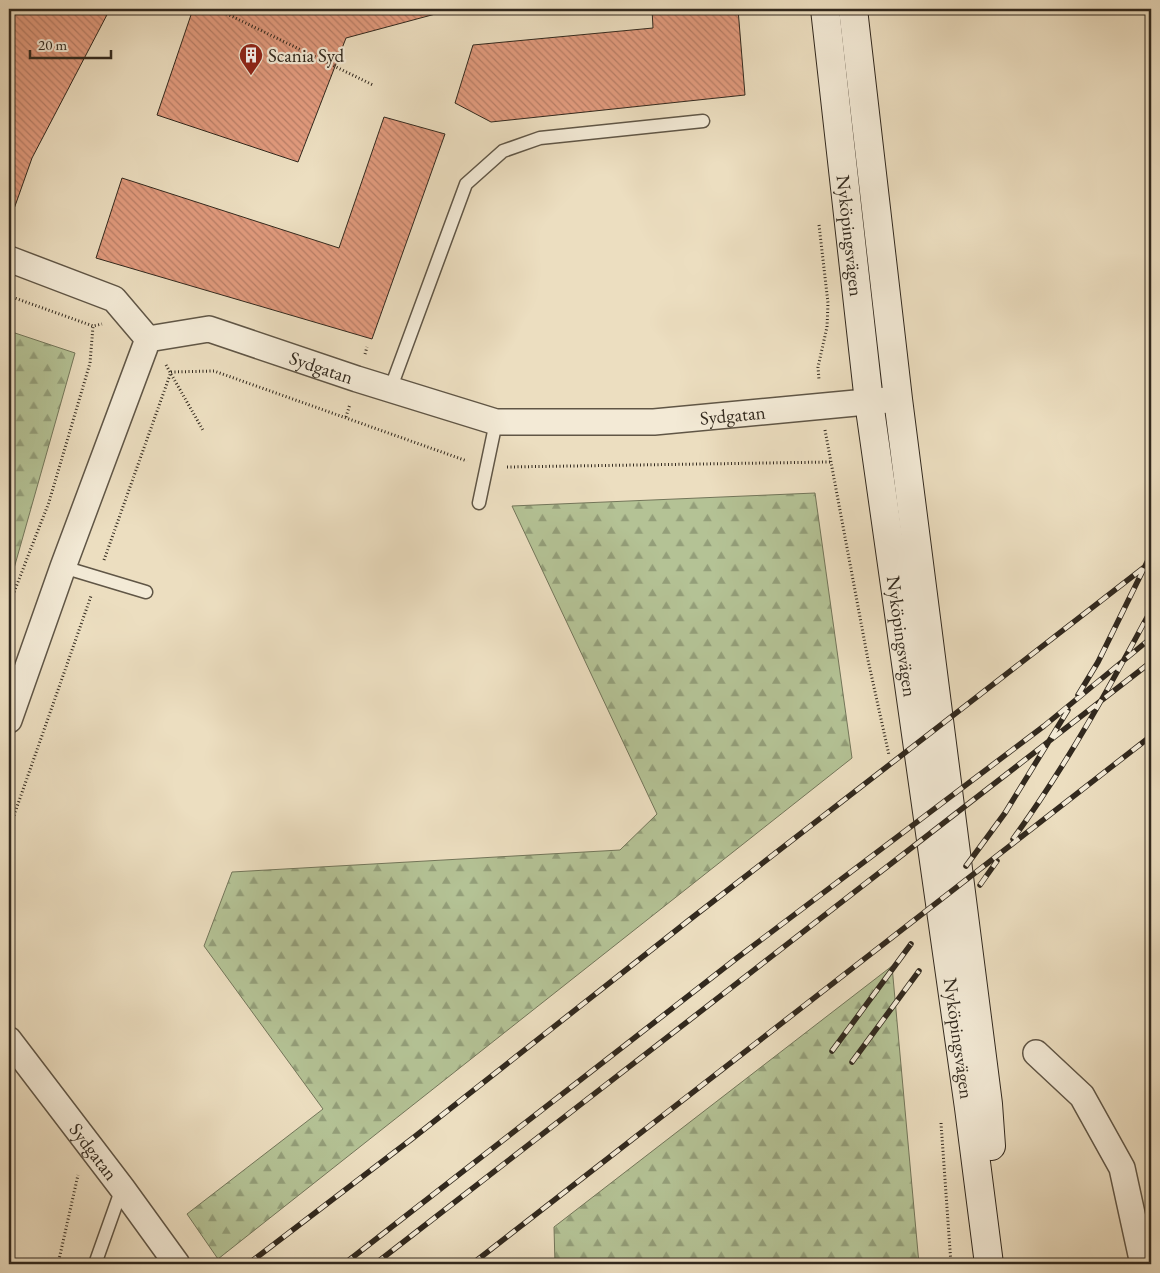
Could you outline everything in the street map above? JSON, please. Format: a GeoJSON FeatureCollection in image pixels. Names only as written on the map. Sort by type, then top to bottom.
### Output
{"type":"FeatureCollection","features":[{"type":"Feature","properties":{"kind":"main road","name":"Nyköpingsvägen"},"geometry":{"type":"LineString","coordinates":[[825,9],[869,402],[969,1108],[989,1264]]}},
{"type":"Feature","properties":{"kind":"main road","name":"Nyköpingsvägen"},"geometry":{"type":"LineString","coordinates":[[853,9],[898,399],[988,1104],[998,1264]]}},
{"type":"Feature","properties":{"kind":"street"},"geometry":{"type":"LineString","coordinates":[[9,260],[114,299],[148,339],[63,567],[9,720]]}},
{"type":"Feature","properties":{"kind":"street","name":"Sydgatan"},"geometry":{"type":"LineString","coordinates":[[148,339],[209,329],[390,390],[496,422],[654,422],[898,399]]}},
{"type":"Feature","properties":{"kind":"street","name":"Sydgatan"},"geometry":{"type":"LineString","coordinates":[[9,1040],[98,1156],[177,1264]]}},
{"type":"Feature","properties":{"kind":"street"},"geometry":{"type":"LineString","coordinates":[[1036,1053],[1082,1096],[1122,1168],[1144,1264]]}},
{"type":"Feature","properties":{"kind":"lane"},"geometry":{"type":"LineString","coordinates":[[390,390],[466,184],[504,151],[540,138],[703,121]]}},
{"type":"Feature","properties":{"kind":"lane"},"geometry":{"type":"LineString","coordinates":[[480,503],[496,422]]}},
{"type":"Feature","properties":{"kind":"lane"},"geometry":{"type":"LineString","coordinates":[[63,567],[146,592]]}},
{"type":"Feature","properties":{"kind":"lane"},"geometry":{"type":"LineString","coordinates":[[95,1264],[122,1188]]}},
{"type":"Feature","properties":{"kind":"path"},"geometry":{"type":"LineString","coordinates":[[217,9],[373,85]]}},
{"type":"Feature","properties":{"kind":"path"},"geometry":{"type":"LineString","coordinates":[[9,296],[93,326],[108,323]]}},
{"type":"Feature","properties":{"kind":"path"},"geometry":{"type":"LineString","coordinates":[[9,605],[49,502],[90,362],[93,326]]}},
{"type":"Feature","properties":{"kind":"path"},"geometry":{"type":"LineString","coordinates":[[148,339],[171,372],[204,432]]}},
{"type":"Feature","properties":{"kind":"path"},"geometry":{"type":"LineString","coordinates":[[9,871],[12,821],[171,372]]}},
{"type":"Feature","properties":{"kind":"path"},"geometry":{"type":"LineString","coordinates":[[58,1264],[78,1174],[98,1156]]}},
{"type":"Feature","properties":{"kind":"green space"},"geometry":{"type":"Polygon","coordinates":[[[9,331],[75,353],[9,586],[9,331]]]}},
{"type":"Feature","properties":{"kind":"green space"},"geometry":{"type":"Polygon","coordinates":[[[815,493],[852,758],[218,1259],[187,1214],[323,1109],[204,946],[232,872],[620,850],[657,814],[512,506],[815,493]]]}},
{"type":"Feature","properties":{"kind":"green space"},"geometry":{"type":"Polygon","coordinates":[[[892,966],[919,1264],[555,1264],[554,1227],[892,966]]]}},
{"type":"Feature","properties":{"kind":"building"},"geometry":{"type":"Polygon","coordinates":[[[9,9],[110,9],[32,158],[9,223],[9,9]]]}},
{"type":"Feature","properties":{"kind":"building","name":"Scania Syd"},"geometry":{"type":"Polygon","coordinates":[[[193,9],[454,9],[346,38],[298,162],[157,115],[193,9]]]}},
{"type":"Feature","properties":{"kind":"building"},"geometry":{"type":"Polygon","coordinates":[[[652,9],[738,9],[745,95],[491,122],[455,103],[473,45],[653,28],[652,9]]]}},
{"type":"Feature","properties":{"kind":"building"},"geometry":{"type":"Polygon","coordinates":[[[384,117],[445,134],[372,339],[96,258],[122,178],[339,248],[384,117]]]}},
{"type":"Feature","properties":{"kind":"railway"},"geometry":{"type":"LineString","coordinates":[[1078,695],[1098,662],[1151,554]]}},
{"type":"Feature","properties":{"kind":"railway"},"geometry":{"type":"LineString","coordinates":[[248,1264],[413,1138],[693,917],[1151,562]]}},
{"type":"Feature","properties":{"kind":"railway"},"geometry":{"type":"LineString","coordinates":[[1013,839],[1069,755],[1151,610]]}},
{"type":"Feature","properties":{"kind":"railway"},"geometry":{"type":"LineString","coordinates":[[344,1264],[737,958],[1044,726],[1151,638]]}},
{"type":"Feature","properties":{"kind":"railway"},"geometry":{"type":"LineString","coordinates":[[375,1264],[1151,662]]}},
{"type":"Feature","properties":{"kind":"railway"},"geometry":{"type":"LineString","coordinates":[[966,866],[1005,813],[1068,710]]}},
{"type":"Feature","properties":{"kind":"railway"},"geometry":{"type":"LineString","coordinates":[[472,1264],[1151,736]]}},
{"type":"Feature","properties":{"kind":"railway"},"geometry":{"type":"LineString","coordinates":[[980,885],[997,861]]}},
{"type":"Feature","properties":{"kind":"railway"},"geometry":{"type":"LineString","coordinates":[[832,1051],[911,944]]}},
{"type":"Feature","properties":{"kind":"railway"},"geometry":{"type":"LineString","coordinates":[[852,1062],[919,971]]}},
{"type":"Feature","properties":{"kind":"place","name":"Scania Syd"},"geometry":{"type":"Point","coordinates":[251,76]}}]}
